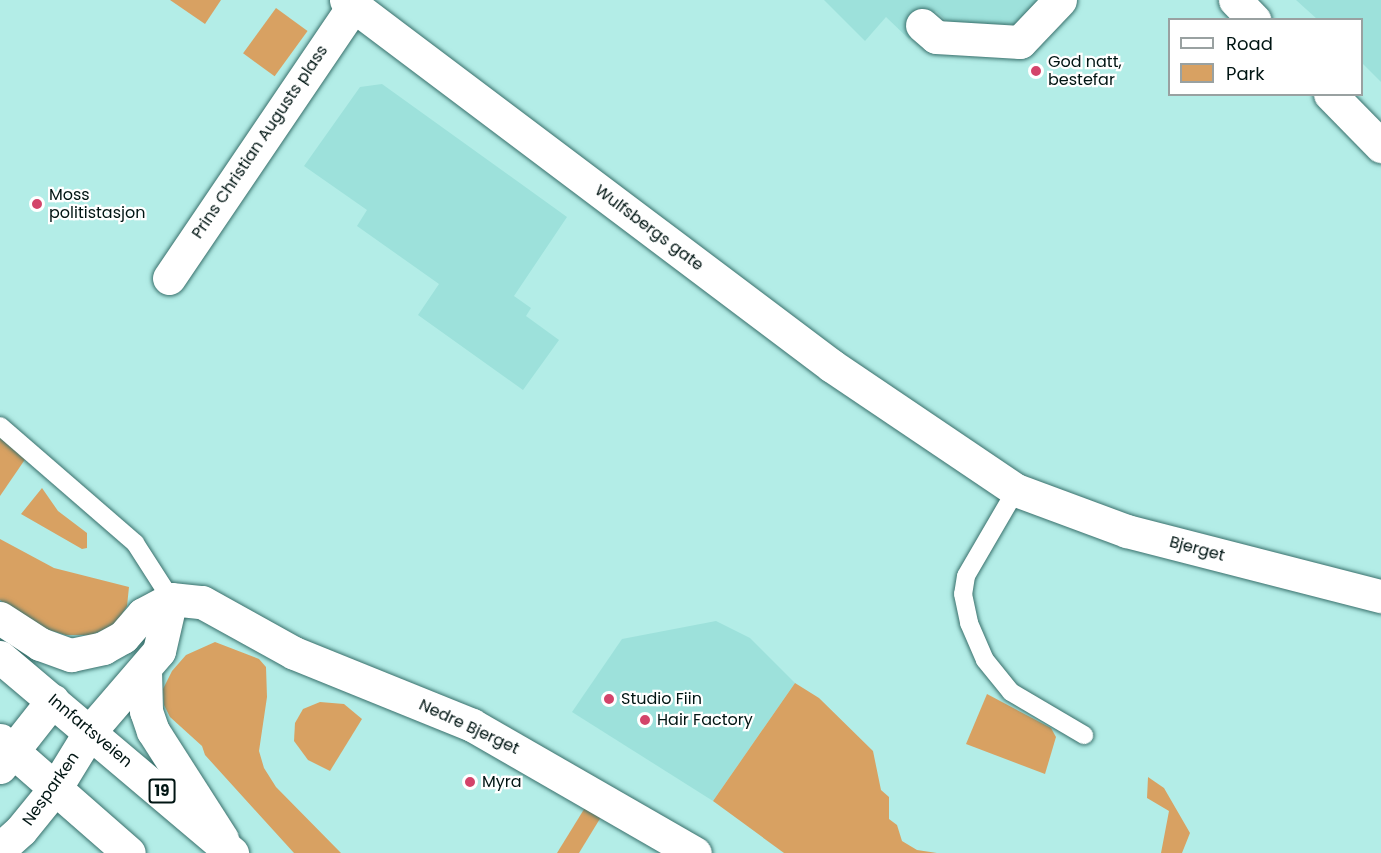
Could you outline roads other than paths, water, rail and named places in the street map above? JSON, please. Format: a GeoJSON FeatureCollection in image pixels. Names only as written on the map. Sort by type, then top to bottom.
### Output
{"type":"FeatureCollection","features":[{"type":"Feature","properties":{"kind":"main road"},"geometry":{"type":"LineString","coordinates":[[922,25],[936,38],[1020,42],[1060,0]]}},
{"type":"Feature","properties":{"kind":"main road"},"geometry":{"type":"LineString","coordinates":[[1235,0],[1252,18]]}},
{"type":"Feature","properties":{"kind":"main road","name":"Prins Christian Augusts plass"},"geometry":{"type":"LineString","coordinates":[[169,279],[349,3]]}},
{"type":"Feature","properties":{"kind":"main road","name":"Wulfsbergs gate"},"geometry":{"type":"LineString","coordinates":[[349,3],[832,366],[957,451]]}},
{"type":"Feature","properties":{"kind":"main road"},"geometry":{"type":"LineString","coordinates":[[1331,96],[1381,146]]}},
{"type":"Feature","properties":{"kind":"main road","name":"Bjerget"},"geometry":{"type":"LineString","coordinates":[[957,451],[1017,490],[1127,531],[1381,596]]}},
{"type":"Feature","properties":{"kind":"main road"},"geometry":{"type":"LineString","coordinates":[[0,618],[40,644],[71,655],[104,648],[123,637],[143,614],[187,601]]}},
{"type":"Feature","properties":{"kind":"main road","name":"Nesparken"},"geometry":{"type":"LineString","coordinates":[[0,849],[21,830],[56,787],[91,730],[145,670],[159,651],[187,601]]}},
{"type":"Feature","properties":{"kind":"main road","name":"Nedre Bjerget"},"geometry":{"type":"LineString","coordinates":[[187,601],[294,653],[384,692],[437,708],[514,746],[695,853]]}},
{"type":"Feature","properties":{"kind":"main road","name":"Innfartsveien"},"geometry":{"type":"LineString","coordinates":[[0,657],[91,730],[231,852]]}},
{"type":"Feature","properties":{"kind":"main road"},"geometry":{"type":"LineString","coordinates":[[145,670],[146,711],[153,731],[231,852]]}},
{"type":"Feature","properties":{"kind":"main road"},"geometry":{"type":"LineString","coordinates":[[53,700],[4,752],[56,787],[129,853]]}},
{"type":"Feature","properties":{"kind":"lane"},"geometry":{"type":"LineString","coordinates":[[0,426],[135,543],[187,601]]}},
{"type":"Feature","properties":{"kind":"lane"},"geometry":{"type":"LineString","coordinates":[[1017,490],[966,576],[963,594],[969,623],[985,660],[1011,692],[1084,735]]}},
{"type":"Feature","properties":{"kind":"place","name":"God natt, bestefar"},"geometry":{"type":"Point","coordinates":[1036,71]}},
{"type":"Feature","properties":{"kind":"place","name":"Moss politistasjon"},"geometry":{"type":"Point","coordinates":[37,204]}},
{"type":"Feature","properties":{"kind":"place","name":"Studio Fiin"},"geometry":{"type":"Point","coordinates":[609,699]}},
{"type":"Feature","properties":{"kind":"place","name":"Hair Factory"},"geometry":{"type":"Point","coordinates":[645,720]}},
{"type":"Feature","properties":{"kind":"place","name":"Myra"},"geometry":{"type":"Point","coordinates":[470,782]}}]}
